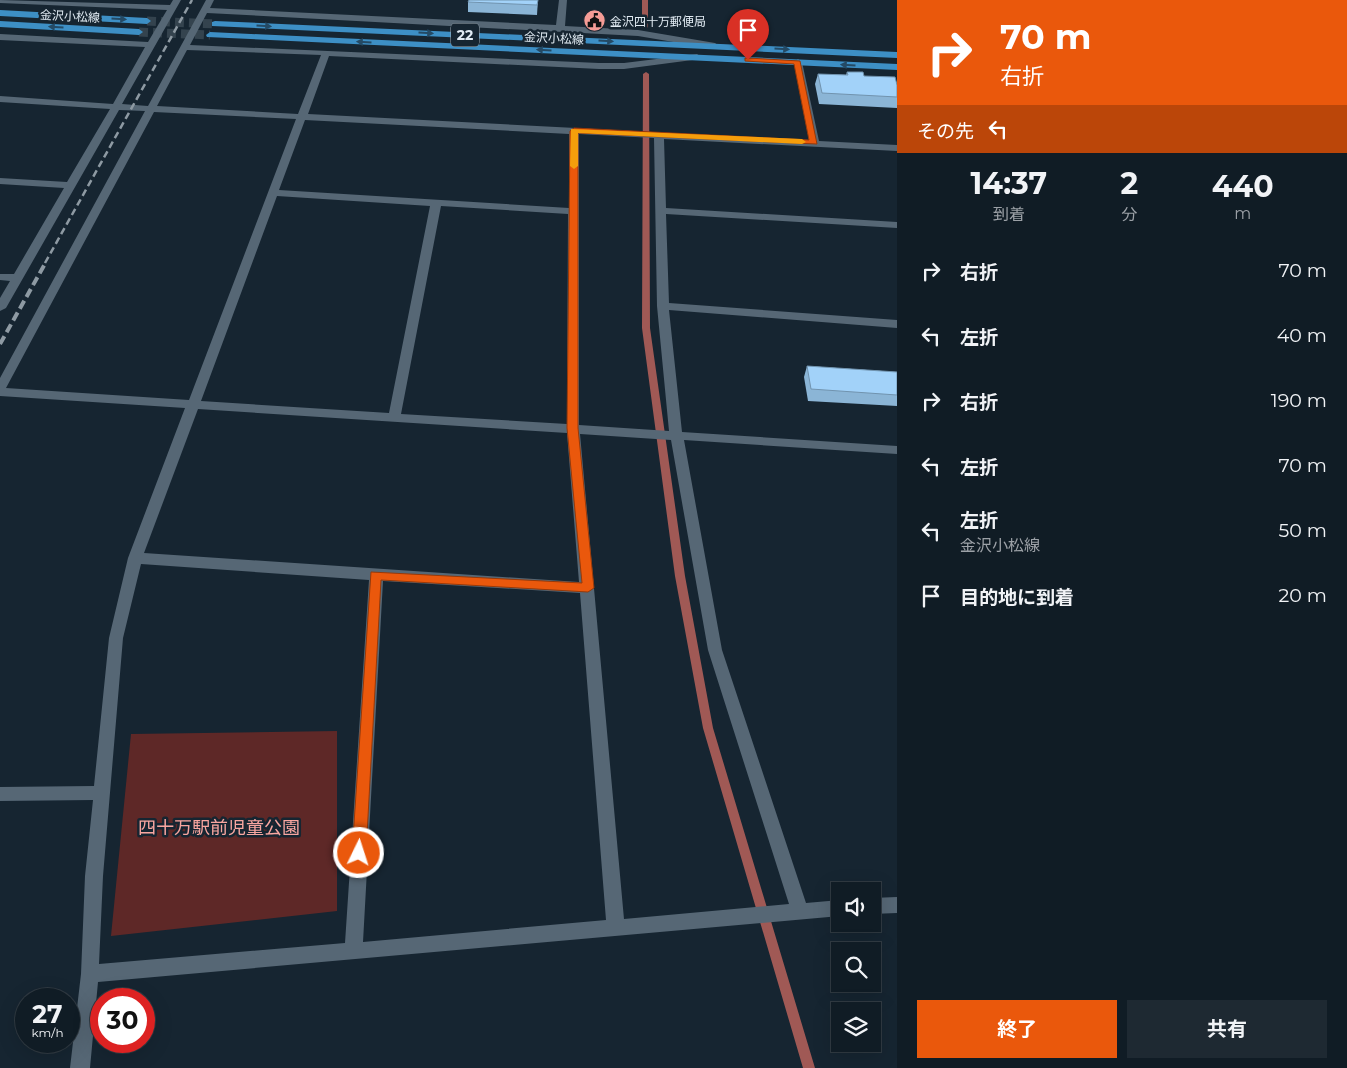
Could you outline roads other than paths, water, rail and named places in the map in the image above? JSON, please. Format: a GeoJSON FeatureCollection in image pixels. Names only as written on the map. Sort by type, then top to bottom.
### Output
{"type":"FeatureCollection","features":[{"type":"Feature","properties":{"kind":"main road","name":"金沢小松線"},"geometry":{"type":"LineString","coordinates":[[0,13],[147,20]]}},
{"type":"Feature","properties":{"kind":"main road","name":"金沢小松線"},"geometry":{"type":"LineString","coordinates":[[0,24],[139,32]]}},
{"type":"Feature","properties":{"kind":"main road","name":"金沢小松線"},"geometry":{"type":"LineString","coordinates":[[215,24],[897,55]]}},
{"type":"Feature","properties":{"kind":"main road","name":"金沢小松線"},"geometry":{"type":"LineString","coordinates":[[210,35],[897,67]]}},
{"type":"Feature","properties":{"kind":"street"},"geometry":{"type":"LineString","coordinates":[[210,0],[0,391],[394,419],[650,432],[897,450]]}},
{"type":"Feature","properties":{"kind":"street"},"geometry":{"type":"LineString","coordinates":[[560,28],[563,0]]}},
{"type":"Feature","properties":{"kind":"street"},"geometry":{"type":"LineString","coordinates":[[0,1],[174,4],[0,308]]}},
{"type":"Feature","properties":{"kind":"street"},"geometry":{"type":"LineString","coordinates":[[204,10],[638,33],[716,46]]}},
{"type":"Feature","properties":{"kind":"street"},"geometry":{"type":"LineString","coordinates":[[0,38],[150,45]]}},
{"type":"Feature","properties":{"kind":"street"},"geometry":{"type":"LineString","coordinates":[[184,46],[599,66],[624,66],[698,57]]}},
{"type":"Feature","properties":{"kind":"street"},"geometry":{"type":"LineString","coordinates":[[80,1068],[90,974],[94,876],[116,638],[135,558],[326,53]]}},
{"type":"Feature","properties":{"kind":"street"},"geometry":{"type":"LineString","coordinates":[[798,62],[814,142]]}},
{"type":"Feature","properties":{"kind":"street"},"geometry":{"type":"LineString","coordinates":[[0,99],[114,107],[814,142],[897,148]]}},
{"type":"Feature","properties":{"kind":"street"},"geometry":{"type":"LineString","coordinates":[[574,131],[573,428],[616,929]]}},
{"type":"Feature","properties":{"kind":"street"},"geometry":{"type":"LineString","coordinates":[[654,135],[662,211],[663,306],[671,434],[714,650],[800,910]]}},
{"type":"Feature","properties":{"kind":"street"},"geometry":{"type":"LineString","coordinates":[[0,181],[70,185]]}},
{"type":"Feature","properties":{"kind":"street"},"geometry":{"type":"LineString","coordinates":[[273,193],[574,211]]}},
{"type":"Feature","properties":{"kind":"street"},"geometry":{"type":"LineString","coordinates":[[394,419],[436,203]]}},
{"type":"Feature","properties":{"kind":"street"},"geometry":{"type":"LineString","coordinates":[[662,211],[897,225]]}},
{"type":"Feature","properties":{"kind":"street"},"geometry":{"type":"LineString","coordinates":[[0,277],[17,278]]}},
{"type":"Feature","properties":{"kind":"street"},"geometry":{"type":"LineString","coordinates":[[663,306],[897,324]]}},
{"type":"Feature","properties":{"kind":"street"},"geometry":{"type":"LineString","coordinates":[[135,558],[588,588]]}},
{"type":"Feature","properties":{"kind":"street"},"geometry":{"type":"LineString","coordinates":[[353,952],[376,575]]}},
{"type":"Feature","properties":{"kind":"street"},"geometry":{"type":"LineString","coordinates":[[0,794],[102,793]]}},
{"type":"Feature","properties":{"kind":"street"},"geometry":{"type":"LineString","coordinates":[[881,906],[897,905]]}},
{"type":"Feature","properties":{"kind":"street"},"geometry":{"type":"LineString","coordinates":[[90,974],[616,929],[831,908]]}},
{"type":"Feature","properties":{"kind":"waterway"},"geometry":{"type":"LineString","coordinates":[[645,0],[645,27]]}},
{"type":"Feature","properties":{"kind":"waterway"},"geometry":{"type":"LineString","coordinates":[[646,74],[646,328],[680,576],[708,728],[809,1068]]}},
{"type":"Feature","properties":{"kind":"tunnel"},"geometry":{"type":"LineString","coordinates":[[147,21],[215,24]]}},
{"type":"Feature","properties":{"kind":"tunnel"},"geometry":{"type":"LineString","coordinates":[[139,32],[210,35]]}},
{"type":"Feature","properties":{"kind":"railway"},"geometry":{"type":"LineString","coordinates":[[45,263],[192,0]]}},
{"type":"Feature","properties":{"kind":"railway"},"geometry":{"type":"LineString","coordinates":[[0,344],[46,262]]}},
{"type":"Feature","properties":{"kind":"place","name":"金沢四十万郵便局"},"geometry":{"type":"Point","coordinates":[594,21]}},
{"type":"Feature","properties":{"kind":"park label","name":"四十万駅前児童公園"},"geometry":{"type":"Point","coordinates":[219,828]}}]}
